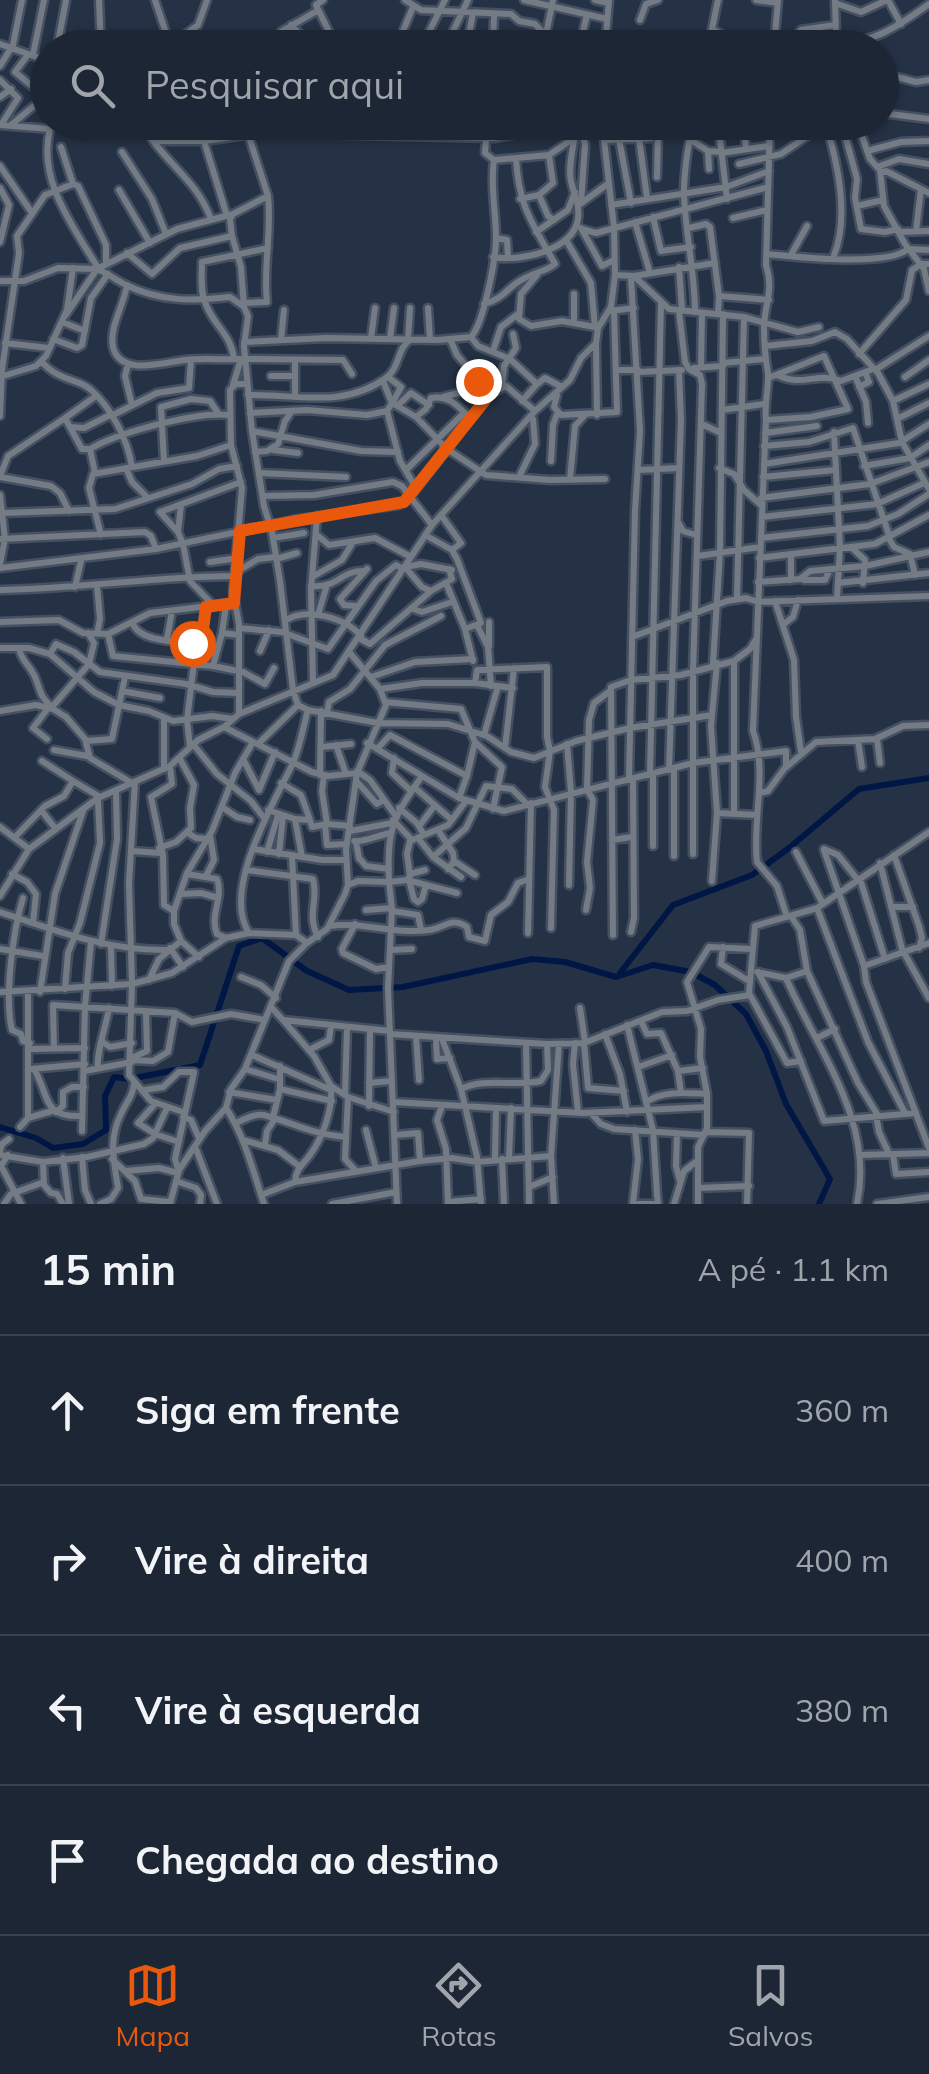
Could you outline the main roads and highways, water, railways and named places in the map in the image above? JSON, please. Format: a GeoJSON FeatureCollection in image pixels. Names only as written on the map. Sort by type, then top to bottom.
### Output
{"type":"FeatureCollection","features":[{"type":"Feature","properties":{"kind":"waterway"},"geometry":{"type":"LineString","coordinates":[[620,973],[673,905],[752,875],[859,789],[929,778]]}},
{"type":"Feature","properties":{"kind":"waterway"},"geometry":{"type":"LineString","coordinates":[[0,1127],[36,1138],[53,1148],[83,1144],[106,1130],[105,1096],[114,1077],[130,1079],[200,1065],[239,946],[262,938],[307,971],[349,990],[403,987],[532,959],[565,962],[616,977],[653,965],[691,972],[715,985],[746,1014],[766,1051],[786,1104],[830,1179],[819,1204]]}}]}
